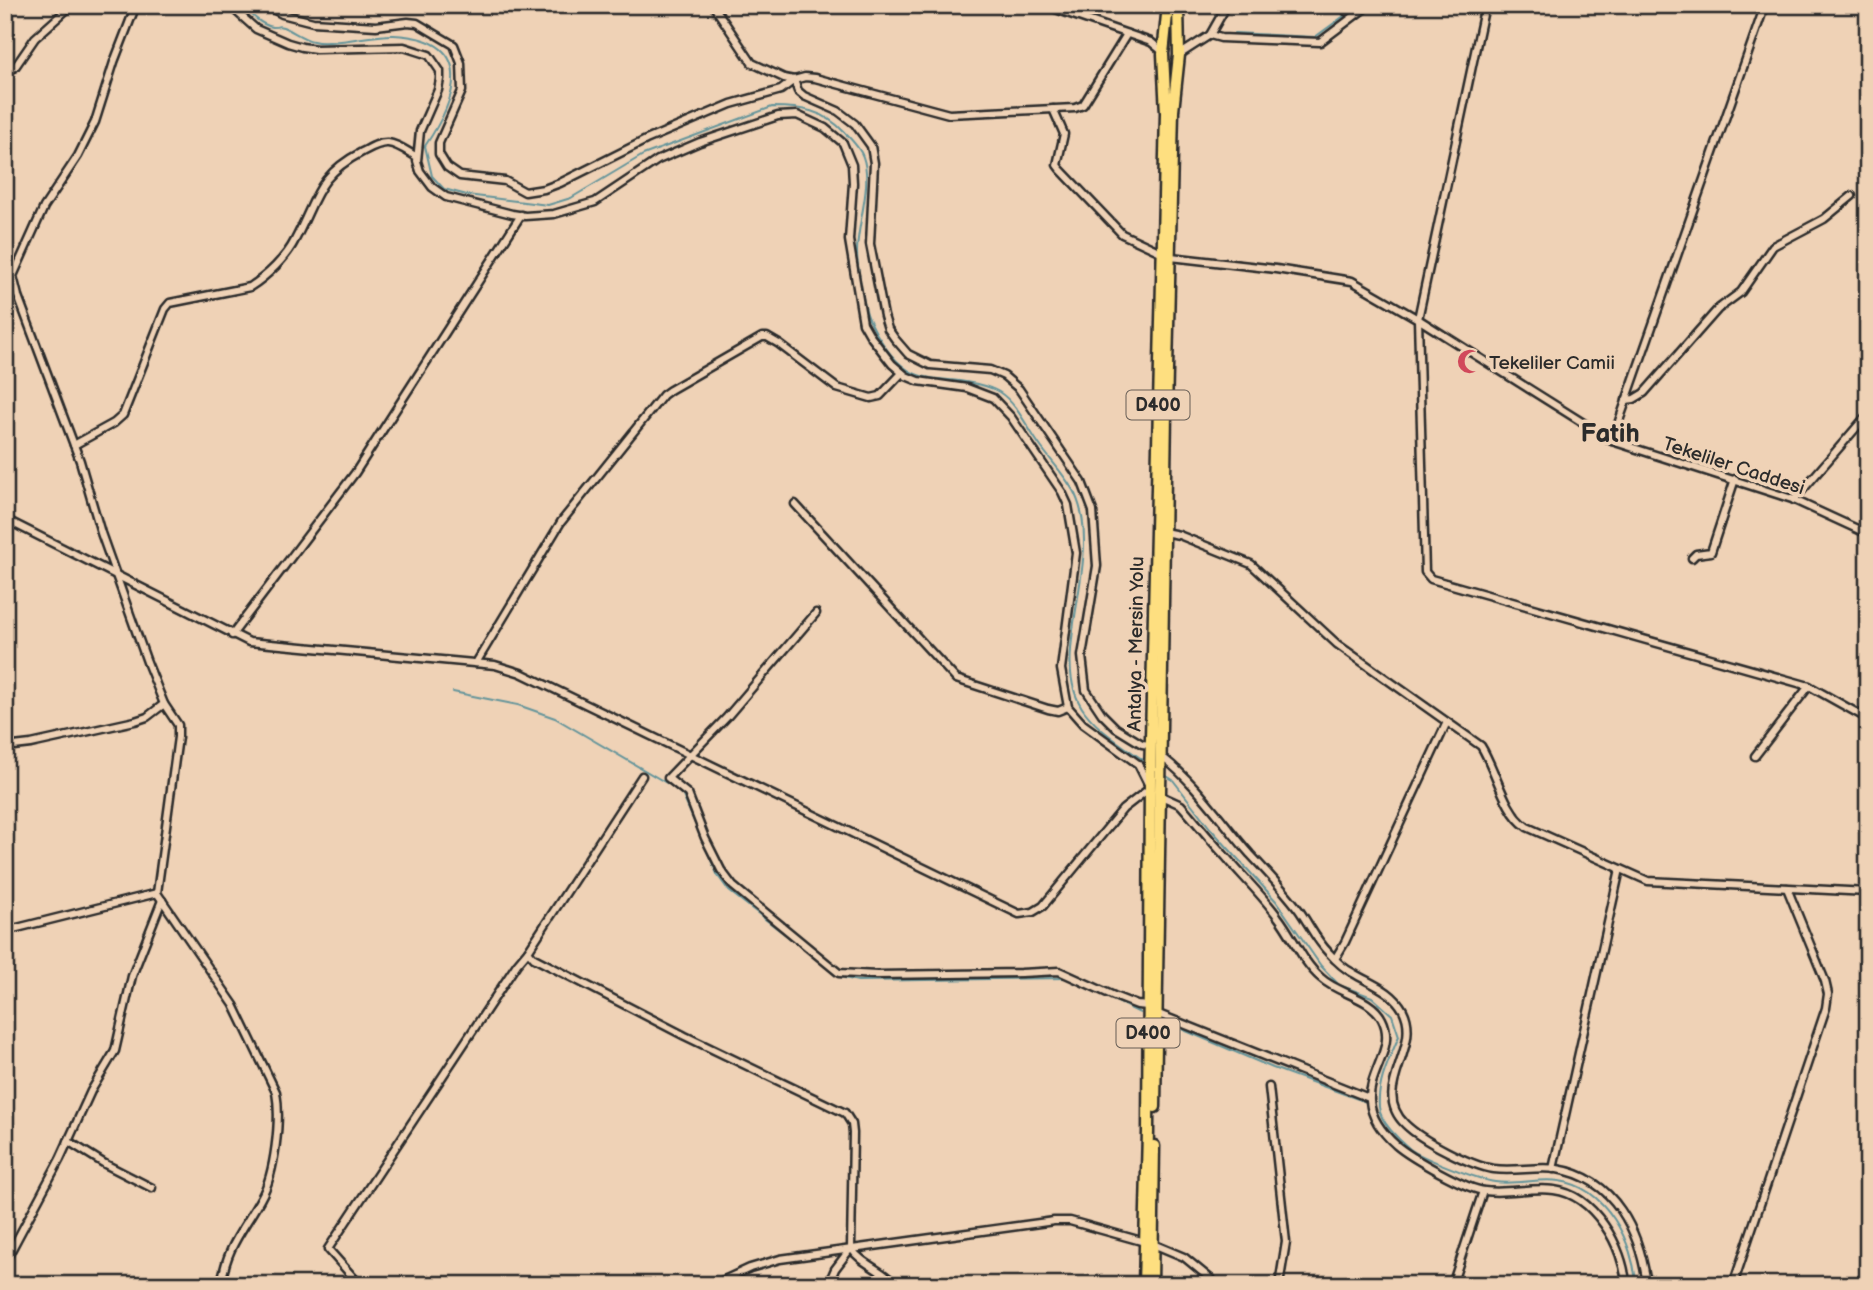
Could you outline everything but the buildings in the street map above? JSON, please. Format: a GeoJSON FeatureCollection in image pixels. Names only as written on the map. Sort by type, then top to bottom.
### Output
{"type":"FeatureCollection","features":[{"type":"Feature","properties":{"kind":"highway","name":"Antalya - Mersin Yolu"},"geometry":{"type":"LineString","coordinates":[[1155,754],[1164,532],[1167,255],[1163,54],[1168,5]]}},
{"type":"Feature","properties":{"kind":"highway","name":"Antalya - Mersin Yolu"},"geometry":{"type":"LineString","coordinates":[[1152,1285],[1149,1243],[1154,787],[1167,255],[1173,111],[1179,55],[1178,5]]}},
{"type":"Feature","properties":{"kind":"highway"},"geometry":{"type":"LineString","coordinates":[[1165,41],[1172,39],[1178,43]]}},
{"type":"Feature","properties":{"kind":"highway"},"geometry":{"type":"LineString","coordinates":[[1163,54],[1168,57],[1179,55]]}},
{"type":"Feature","properties":{"kind":"highway","name":"Antalya - Mersin Yolu"},"geometry":{"type":"LineString","coordinates":[[1144,1285],[1149,1243]]}},
{"type":"Feature","properties":{"kind":"street"},"geometry":{"type":"LineString","coordinates":[[5,72],[15,67],[35,38],[72,5]]}},
{"type":"Feature","properties":{"kind":"street"},"geometry":{"type":"LineString","coordinates":[[136,5],[95,122],[78,156],[44,207],[13,276],[74,445],[146,662],[164,704],[178,725],[157,893],[234,1005],[276,1092],[276,1132],[266,1186],[227,1256],[221,1285]]}},
{"type":"Feature","properties":{"kind":"street"},"geometry":{"type":"LineString","coordinates":[[229,5],[256,29],[302,47],[404,47],[429,55],[440,71],[440,79],[420,131],[417,161],[423,177],[438,193],[446,197],[522,215],[554,214],[595,202],[658,160],[749,124],[778,116],[797,115],[843,142],[849,155],[853,183],[849,240],[863,323],[892,365],[902,373],[918,381],[967,388],[993,398],[1011,416],[1068,505],[1076,553],[1061,668],[1068,707],[1083,724],[1138,764],[1154,787],[1181,805],[1278,917],[1320,978],[1380,1014],[1387,1039],[1371,1081],[1369,1098],[1377,1121],[1396,1144],[1450,1177],[1483,1191],[1540,1189],[1568,1193],[1579,1198],[1590,1207],[1612,1239],[1626,1285]]}},
{"type":"Feature","properties":{"kind":"street"},"geometry":{"type":"LineString","coordinates":[[265,5],[282,14],[313,22],[376,26],[417,23],[454,45],[461,63],[462,91],[439,143],[439,154],[447,167],[460,176],[505,181],[524,192],[560,183],[646,140],[731,104],[781,90],[794,80],[805,77],[949,114],[1083,105],[1127,34]]}},
{"type":"Feature","properties":{"kind":"street"},"geometry":{"type":"LineString","coordinates":[[713,5],[752,64],[794,80]]}},
{"type":"Feature","properties":{"kind":"street"},"geometry":{"type":"LineString","coordinates":[[1044,5],[1151,42],[1157,45],[1163,54]]}},
{"type":"Feature","properties":{"kind":"street"},"geometry":{"type":"LineString","coordinates":[[1179,55],[1210,36],[1227,5]]}},
{"type":"Feature","properties":{"kind":"street"},"geometry":{"type":"LineString","coordinates":[[1346,11],[1352,5]]}},
{"type":"Feature","properties":{"kind":"street"},"geometry":{"type":"LineString","coordinates":[[1210,36],[1320,42],[1368,5]]}},
{"type":"Feature","properties":{"kind":"street"},"geometry":{"type":"LineString","coordinates":[[1485,5],[1418,319],[1427,576],[1488,596],[1809,686],[1868,719]]}},
{"type":"Feature","properties":{"kind":"street"},"geometry":{"type":"LineString","coordinates":[[1612,441],[1765,5]]}},
{"type":"Feature","properties":{"kind":"street"},"geometry":{"type":"LineString","coordinates":[[1151,42],[1165,41]]}},
{"type":"Feature","properties":{"kind":"street"},"geometry":{"type":"LineString","coordinates":[[1178,43],[1195,46]]}},
{"type":"Feature","properties":{"kind":"street"},"geometry":{"type":"LineString","coordinates":[[794,80],[798,92],[838,111],[855,124],[871,146],[874,163],[870,244],[884,316],[894,339],[908,354],[930,365],[990,370],[1004,376],[1019,389],[1082,482],[1093,511],[1097,546],[1095,579],[1082,656],[1086,690],[1102,714],[1116,728],[1155,754],[1214,809],[1300,911],[1315,936],[1335,959],[1352,973],[1376,984],[1398,1001],[1405,1013],[1409,1031],[1406,1050],[1391,1089],[1396,1113],[1404,1124],[1425,1140],[1492,1169],[1553,1168],[1604,1188],[1628,1219],[1644,1261],[1647,1285]]}},
{"type":"Feature","properties":{"kind":"street","name":"Tekeliler Caddesi"},"geometry":{"type":"LineString","coordinates":[[1053,109],[1064,134],[1057,165],[1122,234],[1167,255],[1344,279],[1358,284],[1612,441],[1794,500],[1868,534]]}},
{"type":"Feature","properties":{"kind":"street"},"geometry":{"type":"LineString","coordinates":[[74,445],[114,423],[123,415],[154,334],[170,303],[250,287],[259,281],[295,240],[321,183],[354,156],[384,143],[417,157]]}},
{"type":"Feature","properties":{"kind":"street"},"geometry":{"type":"LineString","coordinates":[[1626,400],[1644,393],[1718,309],[1741,292],[1773,246],[1824,219],[1852,196]]}},
{"type":"Feature","properties":{"kind":"street"},"geometry":{"type":"LineString","coordinates":[[232,635],[355,473],[522,215]]}},
{"type":"Feature","properties":{"kind":"street"},"geometry":{"type":"LineString","coordinates":[[5,280],[13,276]]}},
{"type":"Feature","properties":{"kind":"street"},"geometry":{"type":"LineString","coordinates":[[476,663],[561,522],[670,390],[762,337],[779,344],[837,387],[871,398],[880,396],[902,373]]}},
{"type":"Feature","properties":{"kind":"street"},"geometry":{"type":"LineString","coordinates":[[1794,500],[1868,414]]}},
{"type":"Feature","properties":{"kind":"street"},"geometry":{"type":"LineString","coordinates":[[1692,558],[1696,554],[1711,552],[1735,479]]}},
{"type":"Feature","properties":{"kind":"street"},"geometry":{"type":"LineString","coordinates":[[795,504],[956,678],[1048,709],[1068,707]]}},
{"type":"Feature","properties":{"kind":"street"},"geometry":{"type":"LineString","coordinates":[[5,519],[249,642],[495,665],[521,673],[1019,914],[1033,912],[1043,906],[1123,809],[1154,787]]}},
{"type":"Feature","properties":{"kind":"street"},"geometry":{"type":"LineString","coordinates":[[1164,532],[1179,535],[1251,564],[1337,644],[1481,746],[1513,814],[1520,822],[1648,881],[1868,892]]}},
{"type":"Feature","properties":{"kind":"street"},"geometry":{"type":"LineString","coordinates":[[816,613],[691,756],[668,778],[688,794],[721,870],[741,894],[838,973],[877,975],[1059,971],[1114,996],[1369,1098]]}},
{"type":"Feature","properties":{"kind":"street"},"geometry":{"type":"LineString","coordinates":[[1755,756],[1809,686]]}},
{"type":"Feature","properties":{"kind":"street"},"geometry":{"type":"LineString","coordinates":[[5,747],[31,744],[135,721],[147,717],[164,704]]}},
{"type":"Feature","properties":{"kind":"street"},"geometry":{"type":"LineString","coordinates":[[1335,959],[1447,722]]}},
{"type":"Feature","properties":{"kind":"street"},"geometry":{"type":"LineString","coordinates":[[360,1285],[328,1249],[642,776]]}},
{"type":"Feature","properties":{"kind":"street"},"geometry":{"type":"LineString","coordinates":[[1553,1168],[1620,869]]}},
{"type":"Feature","properties":{"kind":"street"},"geometry":{"type":"LineString","coordinates":[[1733,1285],[1826,1008],[1828,994],[1787,888]]}},
{"type":"Feature","properties":{"kind":"street"},"geometry":{"type":"LineString","coordinates":[[5,931],[157,893]]}},
{"type":"Feature","properties":{"kind":"street"},"geometry":{"type":"LineString","coordinates":[[5,1262],[91,1091],[115,1051],[132,976],[162,900]]}},
{"type":"Feature","properties":{"kind":"street"},"geometry":{"type":"LineString","coordinates":[[528,951],[534,957],[685,1036],[845,1114],[852,1124],[853,1133],[852,1248],[856,1255],[896,1285]]}},
{"type":"Feature","properties":{"kind":"street"},"geometry":{"type":"LineString","coordinates":[[1269,1087],[1286,1242],[1279,1285]]}},
{"type":"Feature","properties":{"kind":"street"},"geometry":{"type":"LineString","coordinates":[[68,1141],[152,1188]]}},
{"type":"Feature","properties":{"kind":"street"},"geometry":{"type":"LineString","coordinates":[[1452,1285],[1483,1191]]}},
{"type":"Feature","properties":{"kind":"street"},"geometry":{"type":"LineString","coordinates":[[713,1285],[767,1262],[1054,1220],[1070,1221],[1149,1243],[1184,1257],[1218,1285]]}},
{"type":"Feature","properties":{"kind":"street"},"geometry":{"type":"LineString","coordinates":[[828,1285],[835,1269],[852,1248]]}},
{"type":"Feature","properties":{"kind":"waterway"},"geometry":{"type":"LineString","coordinates":[[243,5],[264,24],[283,27],[313,41],[330,42],[394,35],[420,39],[438,47],[449,59],[453,73],[452,90],[437,127],[425,146],[432,176],[444,189],[467,195],[548,205],[571,198],[643,155],[772,107],[811,111],[836,125],[860,150],[866,168],[857,252],[863,297],[872,326],[890,354],[913,373],[980,385],[1006,397],[1072,488],[1083,520],[1084,548],[1070,665],[1074,690],[1085,712],[1098,726],[1146,762]]}},
{"type":"Feature","properties":{"kind":"waterway"},"geometry":{"type":"LineString","coordinates":[[1234,33],[1315,37],[1359,5]]}},
{"type":"Feature","properties":{"kind":"waterway"},"geometry":{"type":"LineString","coordinates":[[453,692],[518,705],[555,718],[675,788],[683,796],[718,876],[729,891],[840,977],[858,981],[1068,978]]}},
{"type":"Feature","properties":{"kind":"waterway"},"geometry":{"type":"LineString","coordinates":[[1165,775],[1173,780],[1210,828],[1276,901],[1321,966],[1339,985],[1372,997],[1392,1015],[1399,1036],[1382,1079],[1379,1107],[1386,1125],[1396,1136],[1416,1153],[1477,1177],[1503,1183],[1559,1181],[1576,1185],[1591,1194],[1603,1205],[1623,1235],[1630,1252],[1636,1285]]}},
{"type":"Feature","properties":{"kind":"waterway"},"geometry":{"type":"LineString","coordinates":[[1089,988],[1140,1013]]}},
{"type":"Feature","properties":{"kind":"waterway"},"geometry":{"type":"LineString","coordinates":[[1165,1022],[1273,1068],[1369,1103]]}},
{"type":"Feature","properties":{"kind":"place","name":"Tekeliler Camii"},"geometry":{"type":"Point","coordinates":[1469,362]}},
{"type":"Feature","properties":{"kind":"district","name":"Fatih"},"geometry":{"type":"Point","coordinates":[1610,433]}}]}
